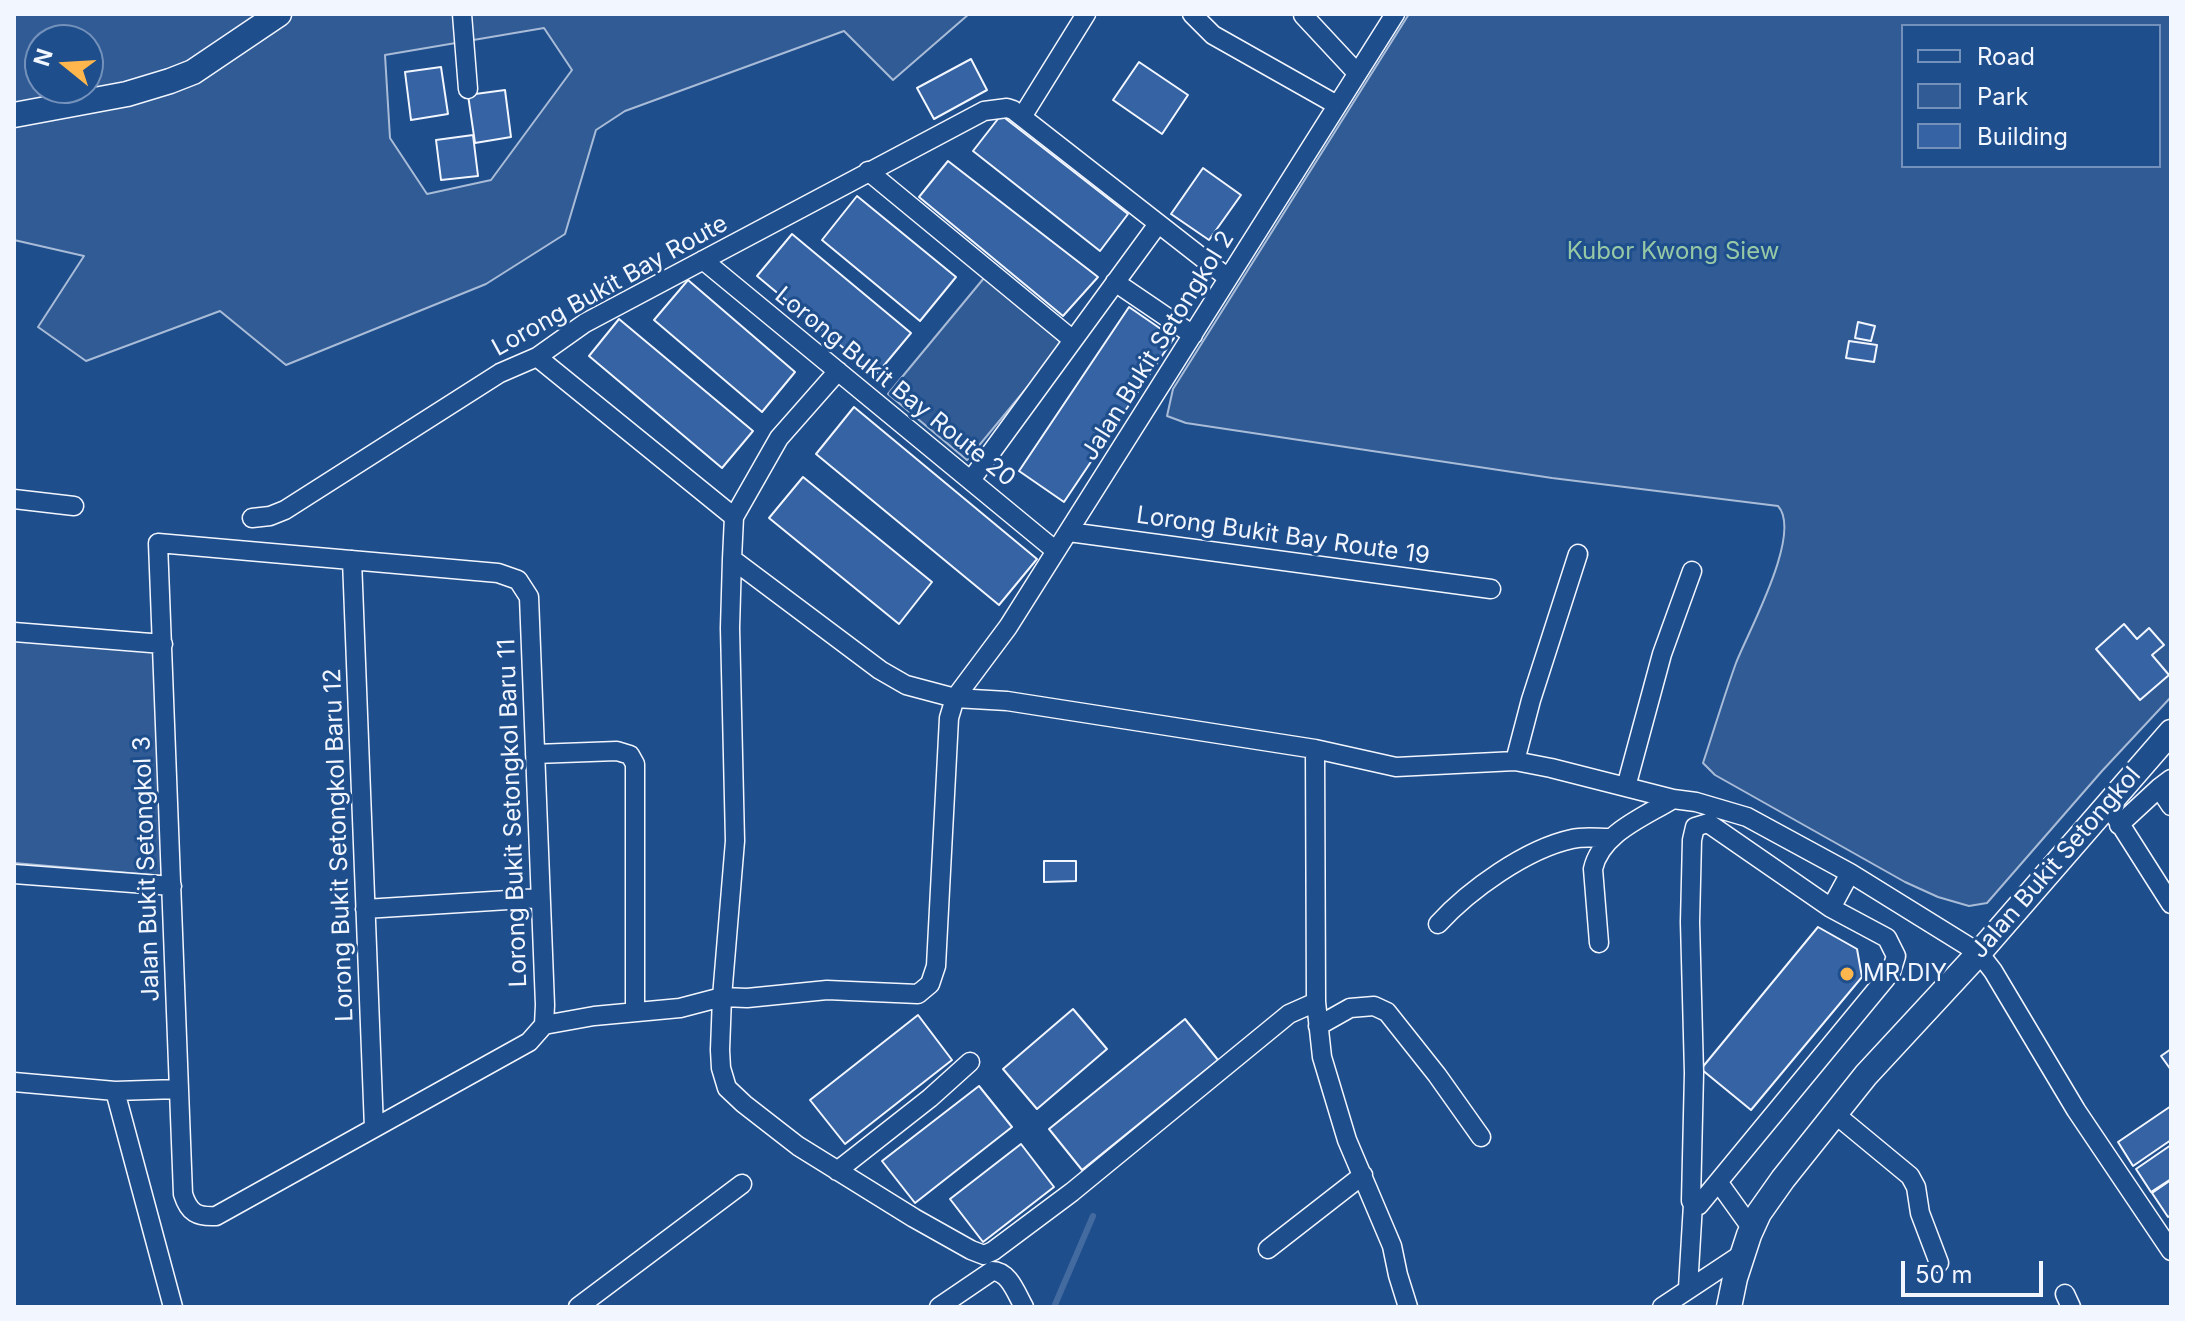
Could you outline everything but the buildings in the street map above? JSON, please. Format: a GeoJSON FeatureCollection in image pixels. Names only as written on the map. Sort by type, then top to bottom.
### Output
{"type":"FeatureCollection","features":[{"type":"Feature","properties":{"kind":"street"},"geometry":{"type":"LineString","coordinates":[[14,115],[127,94],[170,81],[193,72],[279,14]]}},
{"type":"Feature","properties":{"kind":"street"},"geometry":{"type":"LineString","coordinates":[[462,14],[468,89]]}},
{"type":"Feature","properties":{"kind":"street"},"geometry":{"type":"LineString","coordinates":[[1086,14],[1022,117],[1228,278]]}},
{"type":"Feature","properties":{"kind":"street"},"geometry":{"type":"LineString","coordinates":[[1192,14],[1213,35],[1337,105]]}},
{"type":"Feature","properties":{"kind":"street","name":"Jalan Bukit Setongkol 2"},"geometry":{"type":"LineString","coordinates":[[955,698],[1008,627],[1395,14]]}},
{"type":"Feature","properties":{"kind":"street"},"geometry":{"type":"LineString","coordinates":[[1303,15],[1357,73]]}},
{"type":"Feature","properties":{"kind":"street","name":"Lorong Bukit Bay Route"},"geometry":{"type":"LineString","coordinates":[[252,518],[285,510],[500,373],[537,357],[585,323],[868,171],[984,111],[1013,110],[1022,117]]}},
{"type":"Feature","properties":{"kind":"street"},"geometry":{"type":"LineString","coordinates":[[868,171],[1073,340]]}},
{"type":"Feature","properties":{"kind":"street"},"geometry":{"type":"LineString","coordinates":[[971,480],[1158,224]]}},
{"type":"Feature","properties":{"kind":"street","name":"Lorong Bukit Bay Route 20"},"geometry":{"type":"LineString","coordinates":[[703,260],[1056,551]]}},
{"type":"Feature","properties":{"kind":"street"},"geometry":{"type":"LineString","coordinates":[[1115,282],[1193,335]]}},
{"type":"Feature","properties":{"kind":"street"},"geometry":{"type":"LineString","coordinates":[[537,357],[734,517]]}},
{"type":"Feature","properties":{"kind":"street"},"geometry":{"type":"LineString","coordinates":[[838,371],[779,438],[734,517],[730,614],[735,841],[720,1050],[727,1088],[798,1146],[914,1218],[984,1255],[1072,1192],[1289,1014],[1316,1002]]}},
{"type":"Feature","properties":{"kind":"street"},"geometry":{"type":"LineString","coordinates":[[14,499],[74,506]]}},
{"type":"Feature","properties":{"kind":"street","name":"Lorong Bukit Bay Route 19"},"geometry":{"type":"LineString","coordinates":[[1069,532],[1491,589]]}},
{"type":"Feature","properties":{"kind":"street","name":"Jalan Bukit Setongkol 3"},"geometry":{"type":"LineString","coordinates":[[352,560],[158,543],[178,1089],[186,1205],[204,1217],[216,1216],[374,1128]]}},
{"type":"Feature","properties":{"kind":"street"},"geometry":{"type":"LineString","coordinates":[[1515,761],[1531,700],[1578,554]]}},
{"type":"Feature","properties":{"kind":"street"},"geometry":{"type":"LineString","coordinates":[[732,559],[880,670],[906,685],[955,698],[1007,701],[1315,749],[1396,767],[1515,761],[1696,802],[1747,817],[1850,873],[1979,953],[1993,971],[2076,1110],[2171,1250]]}},
{"type":"Feature","properties":{"kind":"street","name":"Lorong Bukit Setongkol Baru 11"},"geometry":{"type":"LineString","coordinates":[[352,560],[498,573],[518,580],[529,597],[544,1025]]}},
{"type":"Feature","properties":{"kind":"street","name":"Lorong Bukit Setongkol Baru 12"},"geometry":{"type":"LineString","coordinates":[[352,560],[374,1128]]}},
{"type":"Feature","properties":{"kind":"street"},"geometry":{"type":"LineString","coordinates":[[1626,787],[1662,654],[1692,571]]}},
{"type":"Feature","properties":{"kind":"street"},"geometry":{"type":"LineString","coordinates":[[14,632],[163,644]]}},
{"type":"Feature","properties":{"kind":"street"},"geometry":{"type":"LineString","coordinates":[[374,1128],[529,1042],[544,1025],[594,1016],[680,1008],[722,997],[747,998],[827,990],[918,994],[930,984],[936,966],[949,718],[955,698]]}},
{"type":"Feature","properties":{"kind":"street","name":"Jalan Bukit Setongkol"},"geometry":{"type":"LineString","coordinates":[[1729,1307],[1742,1254],[1752,1229],[1759,1213],[1783,1179],[1866,1075],[2113,815],[2171,732]]}},
{"type":"Feature","properties":{"kind":"street"},"geometry":{"type":"LineString","coordinates":[[1315,749],[1316,1002],[1325,1072],[1347,1140],[1392,1246],[1408,1307]]}},
{"type":"Feature","properties":{"kind":"street"},"geometry":{"type":"LineString","coordinates":[[535,754],[617,751],[630,755],[635,764],[635,1012]]}},
{"type":"Feature","properties":{"kind":"street"},"geometry":{"type":"LineString","coordinates":[[2171,806],[2165,783],[2113,815],[2171,904]]}},
{"type":"Feature","properties":{"kind":"street"},"geometry":{"type":"LineString","coordinates":[[1599,943],[1593,869],[1595,860],[1609,838],[1673,799]]}},
{"type":"Feature","properties":{"kind":"street"},"geometry":{"type":"LineString","coordinates":[[1688,1288],[1693,1204],[1692,840],[1695,827],[1708,823],[1831,908],[1887,938],[1896,956],[1891,972],[1719,1183],[1699,1205],[1693,1204]]}},
{"type":"Feature","properties":{"kind":"street"},"geometry":{"type":"LineString","coordinates":[[1438,924],[1454,906],[1492,877],[1522,860],[1574,838],[1609,838]]}},
{"type":"Feature","properties":{"kind":"street"},"geometry":{"type":"LineString","coordinates":[[1831,908],[1850,873]]}},
{"type":"Feature","properties":{"kind":"street"},"geometry":{"type":"LineString","coordinates":[[14,874],[172,886]]}},
{"type":"Feature","properties":{"kind":"street"},"geometry":{"type":"LineString","coordinates":[[365,909],[540,898]]}},
{"type":"Feature","properties":{"kind":"street"},"geometry":{"type":"LineString","coordinates":[[1318,1026],[1350,1008],[1374,1006],[1387,1012],[1481,1137]]}},
{"type":"Feature","properties":{"kind":"street"},"geometry":{"type":"LineString","coordinates":[[837,1171],[930,1098],[970,1062]]}},
{"type":"Feature","properties":{"kind":"street"},"geometry":{"type":"LineString","coordinates":[[14,1082],[115,1091],[178,1089]]}},
{"type":"Feature","properties":{"kind":"street"},"geometry":{"type":"LineString","coordinates":[[115,1091],[173,1307]]}},
{"type":"Feature","properties":{"kind":"street"},"geometry":{"type":"LineString","coordinates":[[1835,1114],[1910,1176],[1939,1263]]}},
{"type":"Feature","properties":{"kind":"street"},"geometry":{"type":"LineString","coordinates":[[1268,1249],[1363,1175]]}},
{"type":"Feature","properties":{"kind":"street"},"geometry":{"type":"LineString","coordinates":[[1719,1183],[1752,1229]]}},
{"type":"Feature","properties":{"kind":"street"},"geometry":{"type":"LineString","coordinates":[[578,1307],[742,1184]]}},
{"type":"Feature","properties":{"kind":"street"},"geometry":{"type":"LineString","coordinates":[[1662,1307],[1742,1254]]}},
{"type":"Feature","properties":{"kind":"street"},"geometry":{"type":"LineString","coordinates":[[939,1307],[992,1271],[1000,1271],[1006,1276],[1024,1307]]}},
{"type":"Feature","properties":{"kind":"green space"},"geometry":{"type":"Polygon","coordinates":[[[14,14],[969,14],[893,80],[844,31],[625,111],[596,130],[565,234],[486,284],[286,365],[220,311],[86,361],[38,327],[84,256],[14,240],[14,14]],[[544,28],[385,55],[390,138],[427,194],[491,180],[572,70],[544,28]]]}},
{"type":"Feature","properties":{"kind":"green space","name":"Kubor Kwong Siew"},"geometry":{"type":"Polygon","coordinates":[[[1409,14],[2171,14],[2171,697],[1987,903],[1969,906],[1938,897],[1905,882],[1715,775],[1703,763],[1736,663],[1779,559],[1784,519],[1778,506],[1552,478],[1186,423],[1167,416],[1173,389],[1409,14]]]}},
{"type":"Feature","properties":{"kind":"green space"},"geometry":{"type":"Polygon","coordinates":[[[984,278],[1063,344],[967,460],[888,394],[984,278]]]}},
{"type":"Feature","properties":{"kind":"green space"},"geometry":{"type":"Polygon","coordinates":[[[14,623],[167,635],[176,877],[14,863],[14,623]]]}},
{"type":"Feature","properties":{"kind":"waterway"},"geometry":{"type":"LineString","coordinates":[[1054,1307],[1093,1216]]}},
{"type":"Feature","properties":{"kind":"place","name":"MR.DIY"},"geometry":{"type":"Point","coordinates":[1847,974]}}]}
